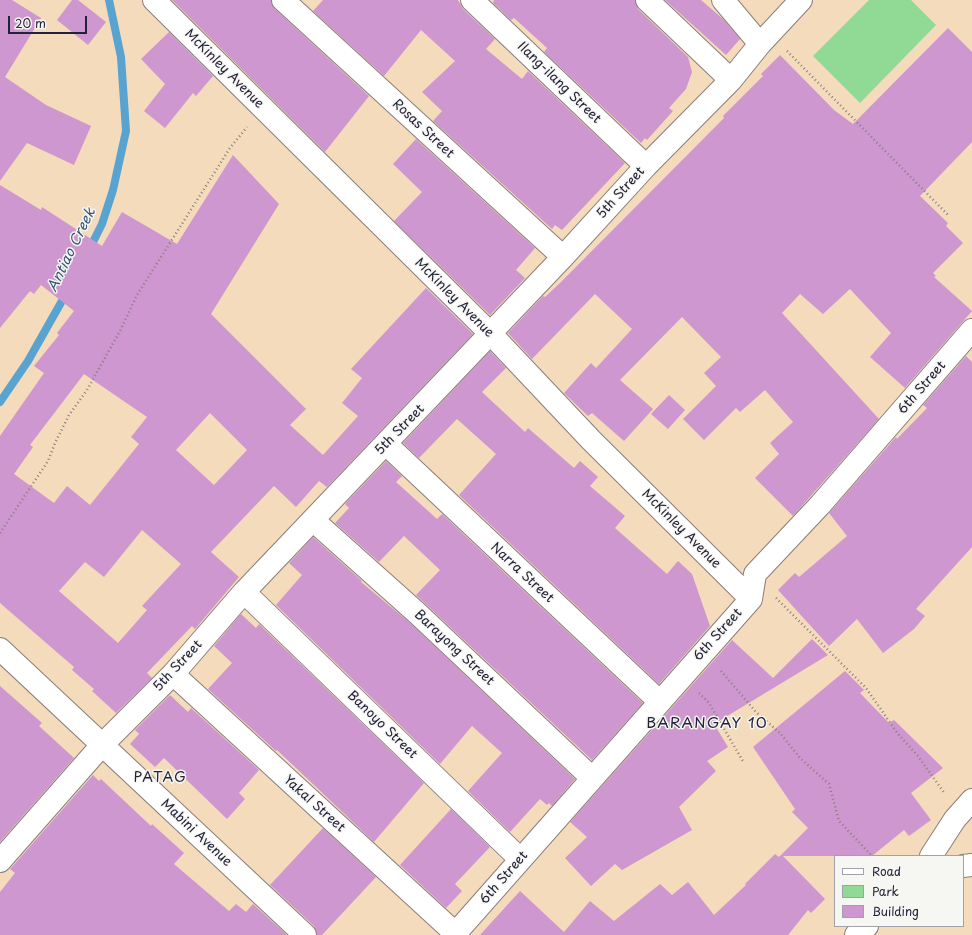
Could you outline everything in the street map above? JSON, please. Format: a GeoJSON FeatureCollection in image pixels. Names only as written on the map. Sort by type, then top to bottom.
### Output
{"type":"FeatureCollection","features":[{"type":"Feature","properties":{"kind":"street","name":"McKinley Avenue"},"geometry":{"type":"LineString","coordinates":[[154,0],[491,334],[592,440],[750,599]]}},
{"type":"Feature","properties":{"kind":"street","name":"Rosas Street"},"geometry":{"type":"LineString","coordinates":[[283,0],[563,257]]}},
{"type":"Feature","properties":{"kind":"street","name":"Ilang-ilang Street"},"geometry":{"type":"LineString","coordinates":[[472,0],[646,166]]}},
{"type":"Feature","properties":{"kind":"street"},"geometry":{"type":"LineString","coordinates":[[647,0],[731,80]]}},
{"type":"Feature","properties":{"kind":"street"},"geometry":{"type":"LineString","coordinates":[[723,0],[765,38]]}},
{"type":"Feature","properties":{"kind":"street","name":"5th Street"},"geometry":{"type":"LineString","coordinates":[[0,861],[102,745],[173,674],[244,592],[314,521],[491,334],[646,166],[731,80],[765,38],[801,0]]}},
{"type":"Feature","properties":{"kind":"street","name":"6th Street"},"geometry":{"type":"LineString","coordinates":[[454,934],[750,599],[755,574],[820,505],[972,330]]}},
{"type":"Feature","properties":{"kind":"street","name":"Narra Street"},"geometry":{"type":"LineString","coordinates":[[386,444],[659,701]]}},
{"type":"Feature","properties":{"kind":"street","name":"Barayong Street"},"geometry":{"type":"LineString","coordinates":[[314,521],[417,613],[592,778]]}},
{"type":"Feature","properties":{"kind":"street","name":"Banoyo Street"},"geometry":{"type":"LineString","coordinates":[[244,592],[520,859]]}},
{"type":"Feature","properties":{"kind":"street","name":"Mabini Avenue"},"geometry":{"type":"LineString","coordinates":[[0,649],[305,935]]}},
{"type":"Feature","properties":{"kind":"street","name":"Yakal Street"},"geometry":{"type":"LineString","coordinates":[[173,674],[454,934]]}},
{"type":"Feature","properties":{"kind":"street"},"geometry":{"type":"LineString","coordinates":[[933,855],[966,807]]}},
{"type":"Feature","properties":{"kind":"street"},"geometry":{"type":"LineString","coordinates":[[856,935],[867,927]]}},
{"type":"Feature","properties":{"kind":"path"},"geometry":{"type":"LineString","coordinates":[[765,38],[949,216]]}},
{"type":"Feature","properties":{"kind":"path"},"geometry":{"type":"LineString","coordinates":[[0,533],[48,461],[54,443],[69,415],[87,390],[120,331],[137,295],[230,148],[263,108]]}},
{"type":"Feature","properties":{"kind":"path"},"geometry":{"type":"LineString","coordinates":[[755,574],[771,593],[866,688],[898,734],[966,807]]}},
{"type":"Feature","properties":{"kind":"path"},"geometry":{"type":"LineString","coordinates":[[703,652],[756,712],[780,733],[800,758],[830,784],[839,821],[871,855]]}},
{"type":"Feature","properties":{"kind":"path"},"geometry":{"type":"LineString","coordinates":[[681,676],[709,703],[744,764]]}},
{"type":"Feature","properties":{"kind":"green space"},"geometry":{"type":"Polygon","coordinates":[[[869,0],[911,0],[936,25],[860,103],[813,56],[869,0]]]}},
{"type":"Feature","properties":{"kind":"building"},"geometry":{"type":"Polygon","coordinates":[[[0,0],[12,0],[41,18],[5,77],[46,105],[91,126],[74,165],[27,143],[0,181],[0,0]]]}},
{"type":"Feature","properties":{"kind":"building"},"geometry":{"type":"Polygon","coordinates":[[[72,0],[78,0],[106,22],[88,45],[57,20],[72,0]]]}},
{"type":"Feature","properties":{"kind":"building"},"geometry":{"type":"Polygon","coordinates":[[[172,0],[271,0],[275,9],[369,96],[325,152],[172,0]]]}},
{"type":"Feature","properties":{"kind":"building"},"geometry":{"type":"Polygon","coordinates":[[[323,0],[458,0],[463,9],[495,39],[486,49],[522,79],[528,71],[625,163],[562,230],[555,225],[552,229],[433,121],[442,111],[422,92],[455,61],[421,30],[384,76],[313,11],[323,0]]]}},
{"type":"Feature","properties":{"kind":"building"},"geometry":{"type":"Polygon","coordinates":[[[494,0],[635,0],[638,9],[688,57],[692,72],[686,89],[669,108],[673,111],[647,140],[645,138],[641,143],[544,52],[547,48],[514,18],[511,20],[493,3],[494,0]]]}},
{"type":"Feature","properties":{"kind":"building"},"geometry":{"type":"Polygon","coordinates":[[[665,0],[701,0],[723,19],[740,39],[726,55],[665,0]]]}},
{"type":"Feature","properties":{"kind":"building"},"geometry":{"type":"Polygon","coordinates":[[[948,28],[972,52],[972,142],[920,196],[948,223],[946,226],[963,243],[933,273],[936,276],[934,277],[972,311],[905,388],[870,357],[891,333],[850,289],[823,314],[800,294],[782,313],[879,419],[793,516],[755,478],[779,454],[770,443],[793,422],[765,390],[740,412],[736,408],[704,440],[683,419],[716,386],[704,373],[721,357],[682,317],[620,380],[653,409],[624,441],[592,413],[588,416],[564,393],[591,363],[596,368],[632,329],[595,294],[532,359],[508,333],[543,296],[545,297],[561,282],[724,118],[723,116],[763,76],[761,74],[780,55],[834,110],[853,124],[948,28]]]}},
{"type":"Feature","properties":{"kind":"building"},"geometry":{"type":"Polygon","coordinates":[[[169,32],[213,76],[196,96],[193,93],[165,128],[144,111],[165,84],[141,59],[169,32]]]}},
{"type":"Feature","properties":{"kind":"building"},"geometry":{"type":"Polygon","coordinates":[[[416,139],[535,248],[516,270],[525,278],[490,315],[394,221],[422,192],[393,164],[416,139]]]}},
{"type":"Feature","properties":{"kind":"building"},"geometry":{"type":"Polygon","coordinates":[[[233,155],[279,204],[211,314],[306,409],[290,425],[323,455],[358,416],[342,403],[362,378],[351,369],[426,288],[473,334],[327,487],[319,481],[296,507],[274,486],[211,552],[239,577],[195,629],[192,626],[147,673],[152,678],[116,713],[92,691],[94,689],[72,670],[74,667],[0,603],[0,436],[44,373],[34,366],[59,335],[57,333],[74,311],[41,285],[34,294],[30,291],[0,328],[0,185],[41,210],[42,207],[102,246],[122,212],[177,244],[233,155]],[[84,374],[30,445],[33,447],[14,474],[54,503],[67,486],[90,505],[139,444],[131,437],[147,417],[84,374]],[[210,413],[176,450],[214,485],[247,450],[210,413]],[[142,530],[104,577],[85,562],[59,591],[118,643],[147,610],[142,606],[181,564],[142,530]]]}},
{"type":"Feature","properties":{"kind":"building"},"geometry":{"type":"Polygon","coordinates":[[[490,351],[506,368],[482,392],[525,432],[528,428],[574,468],[580,461],[598,477],[590,486],[625,516],[615,528],[667,574],[678,561],[692,574],[710,626],[659,684],[459,495],[496,454],[457,419],[419,458],[403,443],[490,351]]]}},
{"type":"Feature","properties":{"kind":"building"},"geometry":{"type":"Polygon","coordinates":[[[966,356],[972,362],[972,547],[916,609],[925,616],[914,629],[883,653],[857,619],[829,646],[778,590],[795,573],[799,577],[847,536],[829,513],[896,437],[897,439],[927,408],[923,405],[966,356]]]}},
{"type":"Feature","properties":{"kind":"building"},"geometry":{"type":"Polygon","coordinates":[[[669,395],[685,410],[668,429],[651,414],[669,395]]]}},
{"type":"Feature","properties":{"kind":"building"},"geometry":{"type":"Polygon","coordinates":[[[386,461],[402,476],[396,482],[437,519],[442,514],[643,703],[592,760],[416,595],[440,570],[404,536],[379,562],[335,523],[349,508],[345,504],[386,461]]]}},
{"type":"Feature","properties":{"kind":"building"},"geometry":{"type":"Polygon","coordinates":[[[313,537],[362,581],[361,582],[409,622],[575,779],[552,806],[549,803],[547,805],[540,799],[510,832],[468,791],[502,753],[472,726],[440,764],[276,605],[302,575],[289,563],[313,537]]]}},
{"type":"Feature","properties":{"kind":"building"},"geometry":{"type":"Polygon","coordinates":[[[241,614],[256,628],[259,624],[424,783],[374,842],[277,750],[276,751],[208,689],[232,663],[214,646],[241,614]]]}},
{"type":"Feature","properties":{"kind":"building"},"geometry":{"type":"Polygon","coordinates":[[[812,639],[828,655],[714,724],[728,747],[707,761],[716,771],[679,807],[692,830],[622,870],[615,864],[591,886],[565,858],[587,837],[570,822],[732,640],[773,678],[812,639]]]}},
{"type":"Feature","properties":{"kind":"building"},"geometry":{"type":"Polygon","coordinates":[[[845,671],[864,690],[860,693],[889,723],[894,720],[943,768],[911,793],[931,820],[909,836],[904,830],[873,855],[783,856],[825,899],[811,913],[808,910],[788,935],[480,935],[520,891],[564,932],[590,901],[614,921],[660,884],[672,895],[688,882],[714,915],[746,885],[745,884],[775,854],[779,857],[808,828],[792,812],[795,809],[753,747],[845,671]]]}},
{"type":"Feature","properties":{"kind":"building"},"geometry":{"type":"Polygon","coordinates":[[[0,686],[42,723],[39,726],[74,758],[0,842],[0,686]]]}},
{"type":"Feature","properties":{"kind":"building"},"geometry":{"type":"Polygon","coordinates":[[[170,695],[188,712],[191,708],[259,770],[239,793],[245,799],[227,819],[164,758],[155,767],[130,744],[139,734],[135,730],[170,695]]]}},
{"type":"Feature","properties":{"kind":"building"},"geometry":{"type":"Polygon","coordinates":[[[93,775],[99,781],[101,779],[151,826],[152,824],[184,853],[174,864],[229,911],[236,904],[246,912],[253,904],[287,935],[0,935],[0,892],[15,873],[10,869],[93,775]]]}},
{"type":"Feature","properties":{"kind":"building"},"geometry":{"type":"Polygon","coordinates":[[[451,809],[490,847],[455,884],[462,891],[446,908],[400,865],[451,809]]]}},
{"type":"Feature","properties":{"kind":"building"},"geometry":{"type":"Polygon","coordinates":[[[323,828],[376,877],[322,935],[317,935],[314,926],[270,885],[323,828]]]}},
{"type":"Feature","properties":{"kind":"waterway","name":"Antiao Creek"},"geometry":{"type":"LineString","coordinates":[[89,250],[102,224],[113,190],[126,131],[121,57],[109,0]]}},
{"type":"Feature","properties":{"kind":"waterway","name":"Antiao Creek"},"geometry":{"type":"LineString","coordinates":[[0,402],[28,361],[67,292]]}},
{"type":"Feature","properties":{"kind":"district","name":"BARANGAY 10"},"geometry":{"type":"Point","coordinates":[707,724]}},
{"type":"Feature","properties":{"kind":"district","name":"PATAG"},"geometry":{"type":"Point","coordinates":[160,778]}}]}
